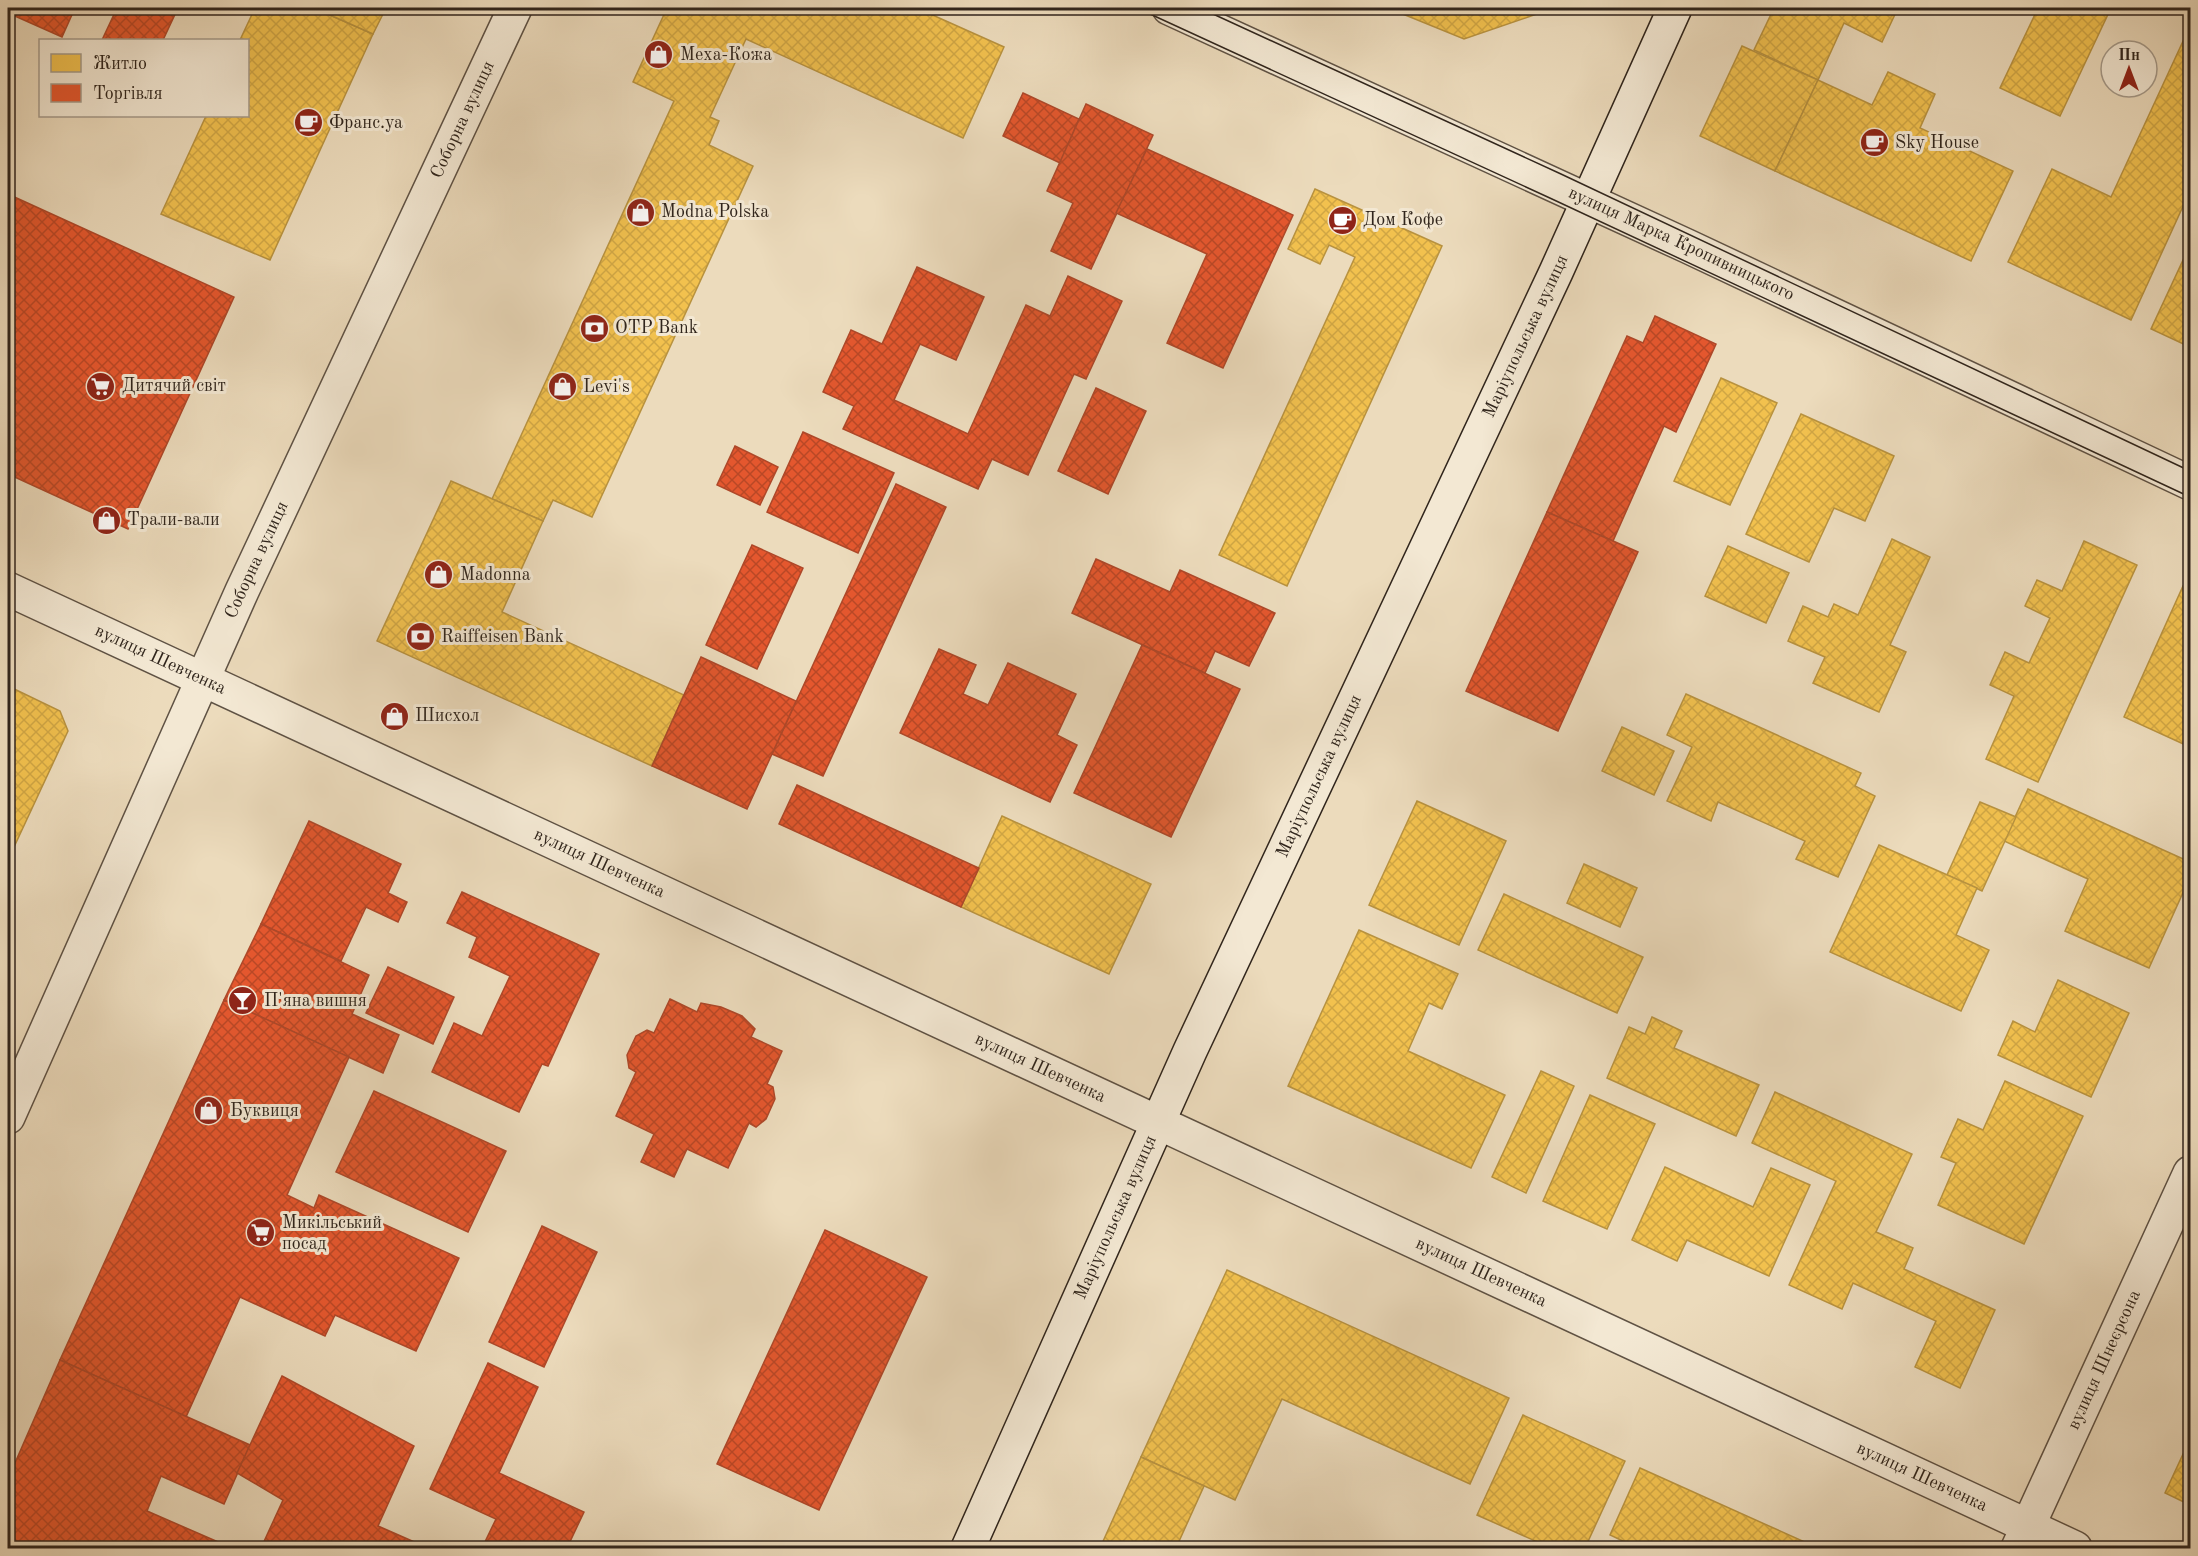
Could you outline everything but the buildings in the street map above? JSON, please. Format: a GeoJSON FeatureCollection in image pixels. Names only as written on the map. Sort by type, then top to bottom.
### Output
{"type":"FeatureCollection","features":[{"type":"Feature","properties":{"kind":"street","name":"Соборна вулиця"},"geometry":{"type":"LineString","coordinates":[[8,1117],[242,591],[516,8]]}},
{"type":"Feature","properties":{"kind":"street","name":"вулиця Марка Кропивницького"},"geometry":{"type":"LineString","coordinates":[[1169,8],[1589,201],[2190,483]]}},
{"type":"Feature","properties":{"kind":"street","name":"Маріупольська вулиця"},"geometry":{"type":"LineString","coordinates":[[968,1548],[1190,1051],[1589,201],[1676,8]]}},
{"type":"Feature","properties":{"kind":"street","name":"вулиця Шевченка"},"geometry":{"type":"LineString","coordinates":[[8,589],[1158,1123],[2023,1537],[2075,1548]]}},
{"type":"Feature","properties":{"kind":"street","name":"вулиця Шнеєрсона"},"geometry":{"type":"LineString","coordinates":[[2023,1537],[2190,1173]]}},
{"type":"Feature","properties":{"kind":"tram line"},"geometry":{"type":"LineString","coordinates":[[1137,8],[2190,497]]}},
{"type":"Feature","properties":{"kind":"tram line"},"geometry":{"type":"LineString","coordinates":[[1200,8],[1561,174],[2190,471]]}},
{"type":"Feature","properties":{"kind":"place","name":"Меха-Кожа"},"geometry":{"type":"Point","coordinates":[659,55]}},
{"type":"Feature","properties":{"kind":"place","name":"Франс.уа"},"geometry":{"type":"Point","coordinates":[308,123]}},
{"type":"Feature","properties":{"kind":"place","name":"Sky House"},"geometry":{"type":"Point","coordinates":[1874,143]}},
{"type":"Feature","properties":{"kind":"place","name":"Modna Polska"},"geometry":{"type":"Point","coordinates":[640,212]}},
{"type":"Feature","properties":{"kind":"place","name":"Дом Кофе"},"geometry":{"type":"Point","coordinates":[1342,220]}},
{"type":"Feature","properties":{"kind":"place","name":"OTP Bank"},"geometry":{"type":"Point","coordinates":[594,328]}},
{"type":"Feature","properties":{"kind":"place","name":"Дитячий світ"},"geometry":{"type":"Point","coordinates":[101,386]}},
{"type":"Feature","properties":{"kind":"place","name":"Levi's"},"geometry":{"type":"Point","coordinates":[562,387]}},
{"type":"Feature","properties":{"kind":"place","name":"Трали-вали"},"geometry":{"type":"Point","coordinates":[106,520]}},
{"type":"Feature","properties":{"kind":"place","name":"Madonna"},"geometry":{"type":"Point","coordinates":[439,575]}},
{"type":"Feature","properties":{"kind":"place","name":"Raiffeisen Bank"},"geometry":{"type":"Point","coordinates":[420,637]}},
{"type":"Feature","properties":{"kind":"place","name":"Шисхол"},"geometry":{"type":"Point","coordinates":[394,716]}},
{"type":"Feature","properties":{"kind":"place","name":"П'яна вишня"},"geometry":{"type":"Point","coordinates":[243,1001]}},
{"type":"Feature","properties":{"kind":"place","name":"Буквиця"},"geometry":{"type":"Point","coordinates":[209,1111]}},
{"type":"Feature","properties":{"kind":"place","name":"Микільський посад"},"geometry":{"type":"Point","coordinates":[261,1233]}}]}
